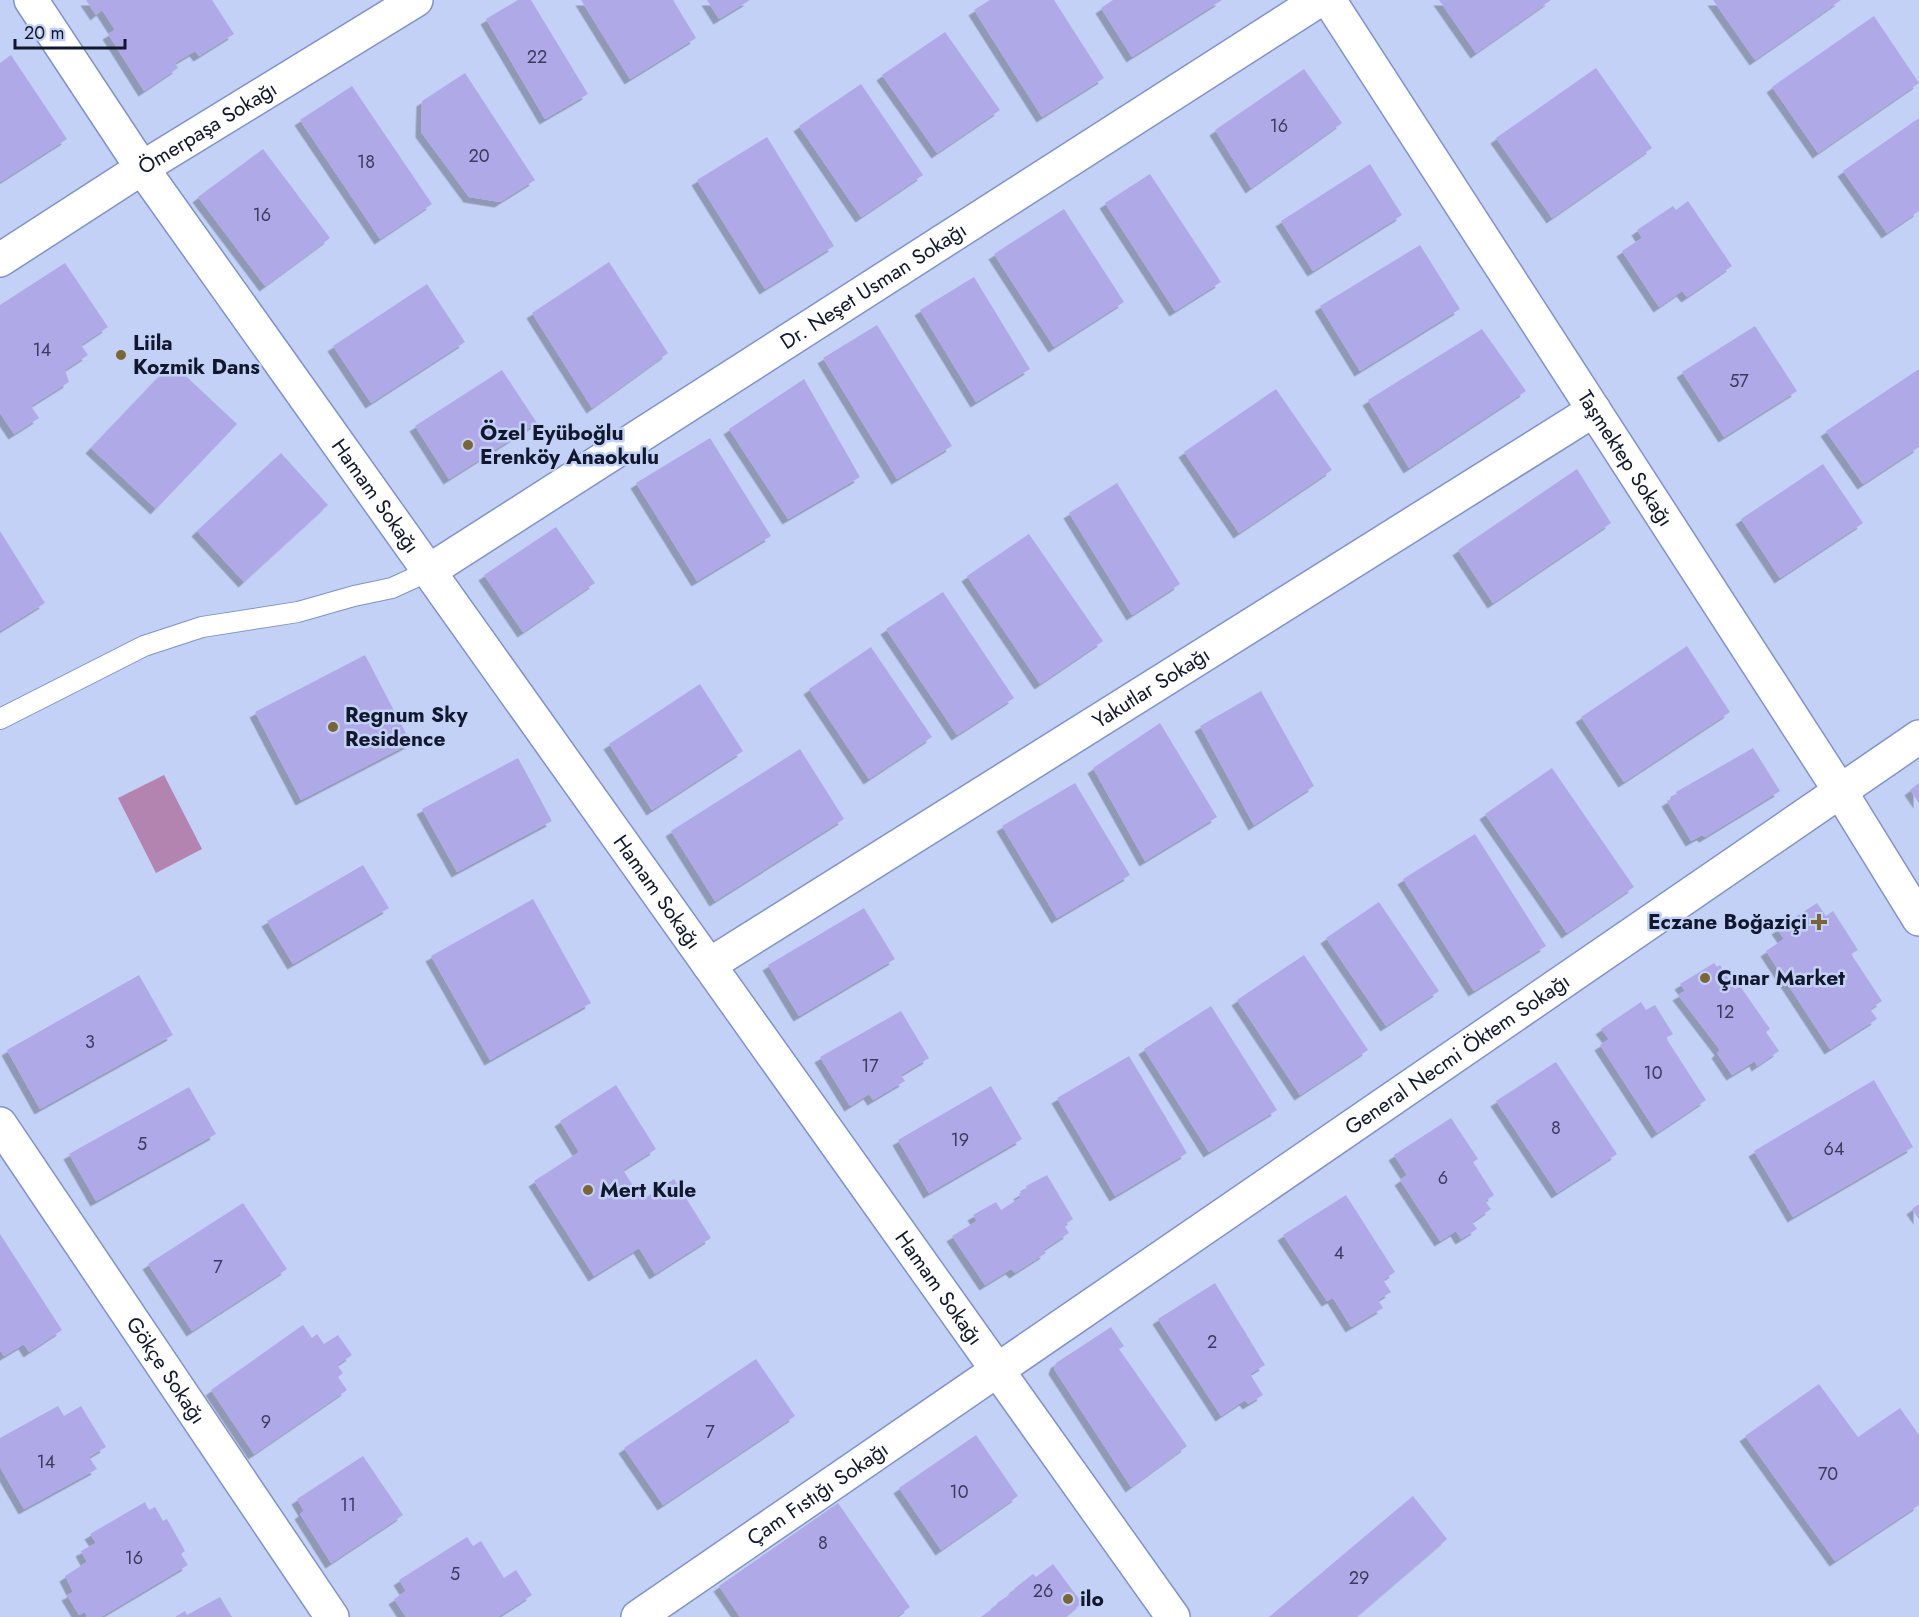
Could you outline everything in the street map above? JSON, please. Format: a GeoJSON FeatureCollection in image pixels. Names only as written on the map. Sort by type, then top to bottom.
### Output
{"type":"FeatureCollection","features":[{"type":"Feature","properties":{"kind":"street","name":"Hamam Sokağı"},"geometry":{"type":"LineString","coordinates":[[31,0],[142,168],[1173,1617]]}},
{"type":"Feature","properties":{"kind":"street","name":"Ömerpaşa Sokağı"},"geometry":{"type":"LineString","coordinates":[[0,260],[142,168],[416,0]]}},
{"type":"Feature","properties":{"kind":"street","name":"Dr. Neşet Usman Sokağı"},"geometry":{"type":"LineString","coordinates":[[429,571],[1319,0]]}},
{"type":"Feature","properties":{"kind":"street","name":"Taşmektep Sokağı"},"geometry":{"type":"LineString","coordinates":[[1329,0],[1840,791],[1919,919]]}},
{"type":"Feature","properties":{"kind":"street","name":"Yakutlar Sokağı"},"geometry":{"type":"LineString","coordinates":[[709,965],[1594,410]]}},
{"type":"Feature","properties":{"kind":"street","name":"General Necmi Öktem Sokağı"},"geometry":{"type":"LineString","coordinates":[[998,1370],[1919,737]]}},
{"type":"Feature","properties":{"kind":"street","name":"Gökçe Sokağı"},"geometry":{"type":"LineString","coordinates":[[0,1124],[332,1617]]}},
{"type":"Feature","properties":{"kind":"street","name":"Çam Fıstığı Sokağı"},"geometry":{"type":"LineString","coordinates":[[638,1617],[998,1370]]}},
{"type":"Feature","properties":{"kind":"lane"},"geometry":{"type":"LineString","coordinates":[[0,718],[144,646],[202,627],[298,612],[392,588],[429,571]]}},
{"type":"Feature","properties":{"kind":"shaded area"},"geometry":{"type":"Polygon","coordinates":[[[164,775],[202,849],[156,873],[118,798],[164,775]]]}},
{"type":"Feature","properties":{"kind":"building"},"geometry":{"type":"Polygon","coordinates":[[[86,0],[212,0],[234,34],[199,56],[195,51],[175,63],[178,68],[144,91],[108,34],[115,30],[102,10],[96,15],[86,0]]]}},
{"type":"Feature","properties":{"kind":"building"},"geometry":{"type":"Polygon","coordinates":[[[518,0],[531,0],[588,94],[545,119],[486,19],[518,0]]]}},
{"type":"Feature","properties":{"kind":"building"},"geometry":{"type":"Polygon","coordinates":[[[581,0],[673,0],[696,38],[630,79],[581,0]]]}},
{"type":"Feature","properties":{"kind":"building"},"geometry":{"type":"Polygon","coordinates":[[[707,0],[750,0],[719,19],[707,0]]]}},
{"type":"Feature","properties":{"kind":"building"},"geometry":{"type":"Polygon","coordinates":[[[990,0],[1054,0],[1104,78],[1042,117],[974,10],[990,0]]]}},
{"type":"Feature","properties":{"kind":"building"},"geometry":{"type":"Polygon","coordinates":[[[1113,0],[1222,0],[1132,57],[1101,8],[1113,0]]]}},
{"type":"Feature","properties":{"kind":"building"},"geometry":{"type":"Polygon","coordinates":[[[1439,0],[1551,0],[1476,53],[1439,0]]]}},
{"type":"Feature","properties":{"kind":"building"},"geometry":{"type":"Polygon","coordinates":[[[1713,0],[1841,0],[1755,60],[1713,0]]]}},
{"type":"Feature","properties":{"kind":"building"},"geometry":{"type":"Polygon","coordinates":[[[1874,16],[1919,83],[1818,153],[1772,87],[1874,16]]]}},
{"type":"Feature","properties":{"kind":"building"},"geometry":{"type":"Polygon","coordinates":[[[945,32],[1000,110],[937,153],[882,75],[945,32]]]}},
{"type":"Feature","properties":{"kind":"building"},"geometry":{"type":"Polygon","coordinates":[[[11,55],[67,139],[0,182],[0,63],[11,55]]]}},
{"type":"Feature","properties":{"kind":"building"},"geometry":{"type":"Polygon","coordinates":[[[1596,68],[1652,148],[1552,218],[1496,138],[1596,68]]]}},
{"type":"Feature","properties":{"kind":"building"},"geometry":{"type":"Polygon","coordinates":[[[1304,69],[1342,123],[1251,188],[1215,130],[1304,69]]]}},
{"type":"Feature","properties":{"kind":"building"},"geometry":{"type":"Polygon","coordinates":[[[465,73],[535,180],[500,202],[469,197],[421,132],[422,101],[465,73]]]}},
{"type":"Feature","properties":{"kind":"building"},"geometry":{"type":"Polygon","coordinates":[[[861,84],[923,175],[861,217],[799,126],[861,84]]]}},
{"type":"Feature","properties":{"kind":"building"},"geometry":{"type":"Polygon","coordinates":[[[352,86],[432,204],[380,239],[300,120],[352,86]]]}},
{"type":"Feature","properties":{"kind":"building"},"geometry":{"type":"Polygon","coordinates":[[[1919,118],[1919,211],[1887,233],[1843,171],[1919,118]]]}},
{"type":"Feature","properties":{"kind":"building"},"geometry":{"type":"Polygon","coordinates":[[[767,137],[834,246],[765,289],[697,180],[767,137]]]}},
{"type":"Feature","properties":{"kind":"building"},"geometry":{"type":"Polygon","coordinates":[[[263,149],[330,238],[265,286],[198,197],[263,149]]]}},
{"type":"Feature","properties":{"kind":"building"},"geometry":{"type":"Polygon","coordinates":[[[1370,164],[1402,215],[1313,271],[1281,221],[1370,164]]]}},
{"type":"Feature","properties":{"kind":"building"},"geometry":{"type":"Polygon","coordinates":[[[1150,174],[1221,282],[1175,311],[1105,203],[1150,174]]]}},
{"type":"Feature","properties":{"kind":"building"},"geometry":{"type":"Polygon","coordinates":[[[1688,201],[1732,266],[1687,297],[1682,291],[1659,307],[1622,251],[1642,238],[1637,230],[1673,206],[1676,210],[1688,201]]]}},
{"type":"Feature","properties":{"kind":"building"},"geometry":{"type":"Polygon","coordinates":[[[1064,209],[1124,302],[1054,347],[994,254],[1064,209]]]}},
{"type":"Feature","properties":{"kind":"building"},"geometry":{"type":"Polygon","coordinates":[[[1420,245],[1460,309],[1360,371],[1320,306],[1420,245]]]}},
{"type":"Feature","properties":{"kind":"building"},"geometry":{"type":"Polygon","coordinates":[[[609,262],[668,353],[592,408],[532,313],[609,262]]]}},
{"type":"Feature","properties":{"kind":"building"},"geometry":{"type":"Polygon","coordinates":[[[65,263],[108,327],[81,345],[88,355],[65,370],[69,382],[31,406],[39,418],[14,434],[0,413],[0,305],[65,263]]]}},
{"type":"Feature","properties":{"kind":"building"},"geometry":{"type":"Polygon","coordinates":[[[974,277],[1030,369],[976,402],[920,310],[974,277]]]}},
{"type":"Feature","properties":{"kind":"building"},"geometry":{"type":"Polygon","coordinates":[[[427,284],[465,342],[371,403],[333,346],[427,284]]]}},
{"type":"Feature","properties":{"kind":"building"},"geometry":{"type":"Polygon","coordinates":[[[877,325],[952,446],[897,479],[823,358],[877,325]]]}},
{"type":"Feature","properties":{"kind":"building"},"geometry":{"type":"Polygon","coordinates":[[[1755,326],[1797,391],[1724,437],[1682,372],[1755,326]]]}},
{"type":"Feature","properties":{"kind":"building"},"geometry":{"type":"Polygon","coordinates":[[[1482,329],[1526,391],[1409,468],[1368,400],[1482,329]]]}},
{"type":"Feature","properties":{"kind":"building"},"geometry":{"type":"Polygon","coordinates":[[[172,363],[237,424],[156,509],[91,448],[172,363]]]}},
{"type":"Feature","properties":{"kind":"building"},"geometry":{"type":"Polygon","coordinates":[[[1919,369],[1919,447],[1863,484],[1826,431],[1919,369]]]}},
{"type":"Feature","properties":{"kind":"building"},"geometry":{"type":"Polygon","coordinates":[[[502,370],[537,423],[449,479],[415,426],[502,370]]]}},
{"type":"Feature","properties":{"kind":"building"},"geometry":{"type":"Polygon","coordinates":[[[804,379],[860,477],[788,519],[729,429],[804,379]]]}},
{"type":"Feature","properties":{"kind":"building"},"geometry":{"type":"Polygon","coordinates":[[[1276,389],[1332,470],[1239,533],[1184,452],[1276,389]]]}},
{"type":"Feature","properties":{"kind":"building"},"geometry":{"type":"Polygon","coordinates":[[[710,438],[771,536],[697,581],[636,483],[710,438]]]}},
{"type":"Feature","properties":{"kind":"building"},"geometry":{"type":"Polygon","coordinates":[[[281,453],[328,505],[244,582],[197,531],[281,453]]]}},
{"type":"Feature","properties":{"kind":"building"},"geometry":{"type":"Polygon","coordinates":[[[1823,464],[1863,523],[1780,578],[1741,519],[1823,464]]]}},
{"type":"Feature","properties":{"kind":"building"},"geometry":{"type":"Polygon","coordinates":[[[1577,469],[1611,523],[1493,603],[1458,550],[1577,469]]]}},
{"type":"Feature","properties":{"kind":"building"},"geometry":{"type":"Polygon","coordinates":[[[1117,483],[1180,584],[1132,615],[1069,513],[1117,483]]]}},
{"type":"Feature","properties":{"kind":"building"},"geometry":{"type":"Polygon","coordinates":[[[556,527],[595,583],[523,632],[484,575],[556,527]]]}},
{"type":"Feature","properties":{"kind":"building"},"geometry":{"type":"Polygon","coordinates":[[[0,531],[45,603],[0,631],[0,531]]]}},
{"type":"Feature","properties":{"kind":"building"},"geometry":{"type":"Polygon","coordinates":[[[1029,534],[1103,641],[1040,684],[967,576],[1029,534]]]}},
{"type":"Feature","properties":{"kind":"building"},"geometry":{"type":"Polygon","coordinates":[[[943,592],[1014,698],[957,735],[886,629],[943,592]]]}},
{"type":"Feature","properties":{"kind":"building"},"geometry":{"type":"Polygon","coordinates":[[[1687,646],[1730,712],[1624,782],[1581,717],[1687,646]]]}},
{"type":"Feature","properties":{"kind":"building"},"geometry":{"type":"Polygon","coordinates":[[[871,647],[932,737],[869,779],[809,689],[871,647]]]}},
{"type":"Feature","properties":{"kind":"building","name":"Regnum Sky Residence"},"geometry":{"type":"Polygon","coordinates":[[[365,655],[411,743],[301,800],[255,712],[365,655]]]}},
{"type":"Feature","properties":{"kind":"building"},"geometry":{"type":"Polygon","coordinates":[[[700,684],[743,751],[652,810],[609,744],[700,684]]]}},
{"type":"Feature","properties":{"kind":"building"},"geometry":{"type":"Polygon","coordinates":[[[1261,691],[1314,786],[1254,825],[1200,726],[1261,691]]]}},
{"type":"Feature","properties":{"kind":"building"},"geometry":{"type":"Polygon","coordinates":[[[1160,723],[1217,817],[1145,861],[1093,768],[1160,723]]]}},
{"type":"Feature","properties":{"kind":"building"},"geometry":{"type":"Polygon","coordinates":[[[1753,748],[1780,791],[1705,837],[1702,835],[1691,841],[1667,801],[1677,795],[1676,792],[1753,748]]]}},
{"type":"Feature","properties":{"kind":"building"},"geometry":{"type":"Polygon","coordinates":[[[800,749],[844,819],[715,901],[671,831],[800,749]]]}},
{"type":"Feature","properties":{"kind":"building"},"geometry":{"type":"Polygon","coordinates":[[[518,758],[552,821],[457,872],[422,809],[518,758]]]}},
{"type":"Feature","properties":{"kind":"building"},"geometry":{"type":"Polygon","coordinates":[[[1552,768],[1634,887],[1567,933],[1485,814],[1552,768]]]}},
{"type":"Feature","properties":{"kind":"building"},"geometry":{"type":"Polygon","coordinates":[[[1075,783],[1130,875],[1057,918],[1002,826],[1075,783]]]}},
{"type":"Feature","properties":{"kind":"building"},"geometry":{"type":"Polygon","coordinates":[[[1919,783],[1919,803],[1910,790],[1919,783]]]}},
{"type":"Feature","properties":{"kind":"building"},"geometry":{"type":"Polygon","coordinates":[[[1475,834],[1546,946],[1474,991],[1403,879],[1475,834]]]}},
{"type":"Feature","properties":{"kind":"building"},"geometry":{"type":"Polygon","coordinates":[[[363,865],[389,908],[293,964],[267,921],[363,865]]]}},
{"type":"Feature","properties":{"kind":"building"},"geometry":{"type":"Polygon","coordinates":[[[533,899],[591,1003],[490,1060],[431,956],[533,899]]]}},
{"type":"Feature","properties":{"kind":"building"},"geometry":{"type":"Polygon","coordinates":[[[1379,902],[1439,991],[1386,1026],[1326,938],[1379,902]]]}},
{"type":"Feature","properties":{"kind":"building"},"geometry":{"type":"Polygon","coordinates":[[[1817,903],[1826,916],[1833,911],[1858,950],[1851,954],[1882,1001],[1870,1009],[1877,1019],[1830,1049],[1766,951],[1784,939],[1777,929],[1817,903]]]}},
{"type":"Feature","properties":{"kind":"building"},"geometry":{"type":"Polygon","coordinates":[[[864,908],[895,959],[799,1016],[768,965],[864,908]]]}},
{"type":"Feature","properties":{"kind":"building"},"geometry":{"type":"Polygon","coordinates":[[[1304,955],[1368,1050],[1300,1095],[1237,1000],[1304,955]]]}},
{"type":"Feature","properties":{"kind":"building"},"geometry":{"type":"Polygon","coordinates":[[[1714,963],[1717,967],[1720,965],[1735,989],[1740,986],[1770,1029],[1766,1032],[1779,1051],[1757,1066],[1755,1061],[1732,1075],[1717,1053],[1720,1050],[1678,995],[1685,991],[1680,984],[1714,963]]]}},
{"type":"Feature","properties":{"kind":"building"},"geometry":{"type":"Polygon","coordinates":[[[139,975],[173,1035],[40,1109],[7,1050],[139,975]]]}},
{"type":"Feature","properties":{"kind":"building"},"geometry":{"type":"Polygon","coordinates":[[[1641,1002],[1646,1010],[1655,1005],[1673,1034],[1666,1038],[1706,1100],[1657,1133],[1600,1045],[1609,1039],[1601,1029],[1641,1002]]]}},
{"type":"Feature","properties":{"kind":"building"},"geometry":{"type":"Polygon","coordinates":[[[1211,1006],[1277,1110],[1209,1152],[1144,1049],[1211,1006]]]}},
{"type":"Feature","properties":{"kind":"building"},"geometry":{"type":"Polygon","coordinates":[[[901,1011],[929,1058],[901,1075],[905,1081],[873,1100],[869,1094],[850,1106],[820,1057],[901,1011]]]}},
{"type":"Feature","properties":{"kind":"building"},"geometry":{"type":"Polygon","coordinates":[[[1129,1056],[1187,1153],[1115,1196],[1057,1098],[1129,1056]]]}},
{"type":"Feature","properties":{"kind":"building"},"geometry":{"type":"Polygon","coordinates":[[[1556,1062],[1617,1154],[1557,1193],[1496,1101],[1556,1062]]]}},
{"type":"Feature","properties":{"kind":"building"},"geometry":{"type":"Polygon","coordinates":[[[1874,1080],[1913,1147],[1793,1217],[1754,1151],[1874,1080]]]}},
{"type":"Feature","properties":{"kind":"building","name":"Mert Kule"},"geometry":{"type":"Polygon","coordinates":[[[616,1085],[656,1149],[623,1170],[642,1200],[674,1179],[711,1238],[655,1274],[639,1248],[594,1276],[534,1181],[579,1152],[560,1121],[616,1085]]]}},
{"type":"Feature","properties":{"kind":"building"},"geometry":{"type":"Polygon","coordinates":[[[991,1086],[1022,1139],[929,1193],[898,1140],[991,1086]]]}},
{"type":"Feature","properties":{"kind":"building"},"geometry":{"type":"Polygon","coordinates":[[[189,1087],[216,1134],[96,1201],[69,1154],[189,1087]]]}},
{"type":"Feature","properties":{"kind":"building"},"geometry":{"type":"Polygon","coordinates":[[[1451,1118],[1478,1159],[1473,1162],[1494,1195],[1485,1201],[1491,1209],[1472,1222],[1477,1229],[1461,1239],[1456,1231],[1440,1241],[1400,1180],[1407,1175],[1394,1155],[1451,1118]]]}},
{"type":"Feature","properties":{"kind":"building"},"geometry":{"type":"Polygon","coordinates":[[[1047,1175],[1073,1219],[1064,1225],[1069,1233],[1043,1250],[1046,1253],[1015,1273],[1011,1269],[985,1285],[952,1236],[977,1221],[973,1215],[996,1202],[1001,1210],[1021,1197],[1019,1194],[1027,1189],[1026,1186],[1047,1175]]]}},
{"type":"Feature","properties":{"kind":"building"},"geometry":{"type":"Polygon","coordinates":[[[1346,1195],[1395,1272],[1383,1280],[1391,1292],[1378,1300],[1383,1308],[1351,1327],[1333,1298],[1327,1301],[1283,1235],[1346,1195]]]}},
{"type":"Feature","properties":{"kind":"building"},"geometry":{"type":"Polygon","coordinates":[[[243,1203],[287,1269],[192,1331],[148,1264],[243,1203]]]}},
{"type":"Feature","properties":{"kind":"building"},"geometry":{"type":"Polygon","coordinates":[[[1919,1204],[1919,1219],[1912,1209],[1919,1204]]]}},
{"type":"Feature","properties":{"kind":"building"},"geometry":{"type":"Polygon","coordinates":[[[0,1234],[62,1330],[29,1352],[24,1344],[4,1356],[0,1350],[0,1234]]]}},
{"type":"Feature","properties":{"kind":"building"},"geometry":{"type":"Polygon","coordinates":[[[1215,1283],[1265,1365],[1250,1374],[1263,1395],[1248,1404],[1245,1400],[1221,1416],[1158,1319],[1215,1283]]]}},
{"type":"Feature","properties":{"kind":"building"},"geometry":{"type":"Polygon","coordinates":[[[303,1325],[312,1338],[317,1334],[324,1344],[338,1335],[352,1355],[337,1365],[343,1373],[338,1377],[347,1390],[254,1454],[211,1390],[303,1325]]]}},
{"type":"Feature","properties":{"kind":"building"},"geometry":{"type":"Polygon","coordinates":[[[1111,1327],[1124,1346],[1119,1349],[1187,1446],[1131,1487],[1054,1369],[1056,1363],[1111,1327]]]}},
{"type":"Feature","properties":{"kind":"building"},"geometry":{"type":"Polygon","coordinates":[[[756,1359],[795,1416],[663,1505],[624,1448],[756,1359]]]}},
{"type":"Feature","properties":{"kind":"building"},"geometry":{"type":"Polygon","coordinates":[[[1819,1384],[1858,1437],[1900,1408],[1919,1435],[1919,1505],[1835,1561],[1745,1436],[1819,1384]]]}},
{"type":"Feature","properties":{"kind":"building"},"geometry":{"type":"Polygon","coordinates":[[[58,1406],[64,1416],[81,1406],[106,1447],[89,1457],[97,1469],[24,1509],[0,1467],[0,1438],[58,1406]]]}},
{"type":"Feature","properties":{"kind":"building"},"geometry":{"type":"Polygon","coordinates":[[[976,1435],[1018,1496],[941,1550],[899,1488],[976,1435]]]}},
{"type":"Feature","properties":{"kind":"building"},"geometry":{"type":"Polygon","coordinates":[[[363,1456],[403,1515],[331,1563],[300,1514],[304,1511],[297,1499],[363,1456]]]}},
{"type":"Feature","properties":{"kind":"building"},"geometry":{"type":"Polygon","coordinates":[[[1413,1496],[1447,1539],[1356,1617],[1269,1617],[1413,1496]]]}},
{"type":"Feature","properties":{"kind":"building"},"geometry":{"type":"Polygon","coordinates":[[[145,1502],[149,1510],[155,1507],[163,1521],[167,1519],[185,1551],[181,1554],[188,1565],[101,1617],[87,1617],[85,1612],[79,1615],[67,1595],[73,1592],[65,1576],[87,1562],[81,1551],[96,1543],[90,1534],[145,1502]]]}},
{"type":"Feature","properties":{"kind":"building"},"geometry":{"type":"Polygon","coordinates":[[[838,1503],[910,1607],[896,1617],[740,1617],[719,1586],[838,1503]]]}},
{"type":"Feature","properties":{"kind":"building"},"geometry":{"type":"Polygon","coordinates":[[[467,1537],[473,1546],[481,1541],[504,1578],[516,1570],[532,1595],[498,1617],[406,1617],[394,1599],[406,1591],[399,1580],[467,1537]]]}},
{"type":"Feature","properties":{"kind":"building"},"geometry":{"type":"Polygon","coordinates":[[[1053,1564],[1082,1603],[1065,1617],[981,1617],[1033,1574],[1036,1577],[1053,1564]]]}},
{"type":"Feature","properties":{"kind":"building"},"geometry":{"type":"Polygon","coordinates":[[[220,1597],[232,1617],[175,1617],[185,1611],[187,1615],[220,1597]]]}},
{"type":"Feature","properties":{"kind":"place","name":"Liila Kozmik Dans"},"geometry":{"type":"Point","coordinates":[121,355]}},
{"type":"Feature","properties":{"kind":"place","name":"Özel Eyüboğlu Erenköy Anaokulu"},"geometry":{"type":"Point","coordinates":[468,445]}},
{"type":"Feature","properties":{"kind":"place","name":"Regnum Sky Residence"},"geometry":{"type":"Point","coordinates":[333,727]}},
{"type":"Feature","properties":{"kind":"place","name":"Eczane Boğaziçi"},"geometry":{"type":"Point","coordinates":[1819,922]}},
{"type":"Feature","properties":{"kind":"place","name":"Çınar Market"},"geometry":{"type":"Point","coordinates":[1705,978]}},
{"type":"Feature","properties":{"kind":"place","name":"Mert Kule"},"geometry":{"type":"Point","coordinates":[588,1190]}},
{"type":"Feature","properties":{"kind":"place","name":"ilo"},"geometry":{"type":"Point","coordinates":[1068,1599]}}]}
